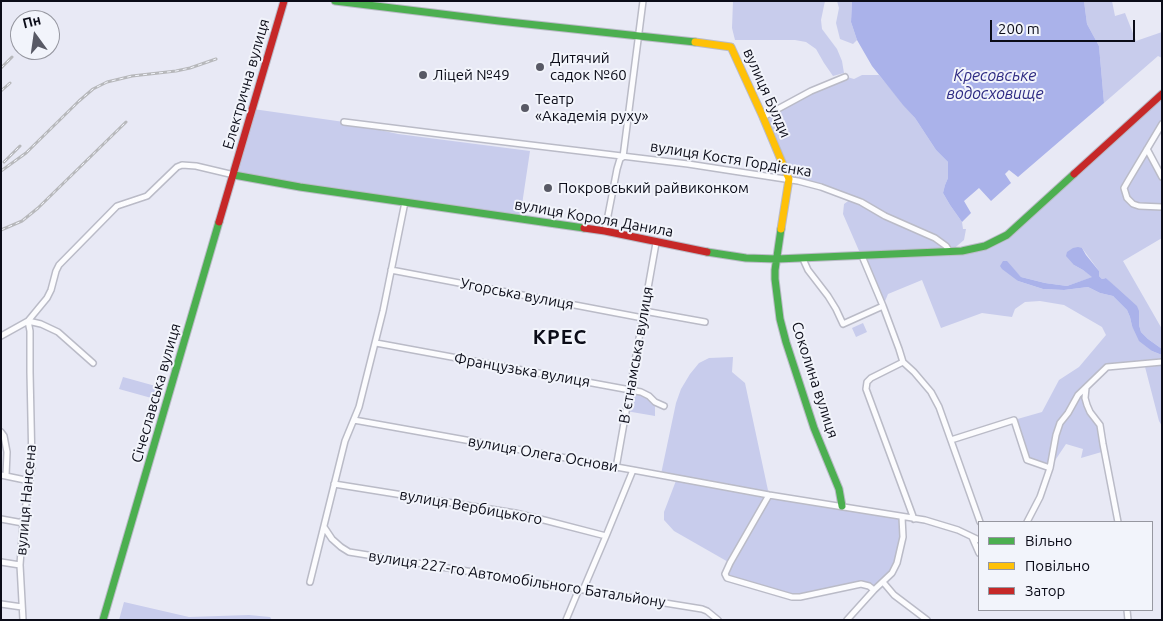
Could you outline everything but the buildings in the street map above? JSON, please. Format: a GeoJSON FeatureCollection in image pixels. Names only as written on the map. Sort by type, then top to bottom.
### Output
{"type":"FeatureCollection","features":[{"type":"Feature","properties":{"kind":"main road","name":"Електрична вулиця"},"geometry":{"type":"LineString","coordinates":[[234,175],[284,1]]}},
{"type":"Feature","properties":{"kind":"main road"},"geometry":{"type":"LineString","coordinates":[[336,1],[638,36]]}},
{"type":"Feature","properties":{"kind":"main road","name":"вулиця Булди"},"geometry":{"type":"LineString","coordinates":[[638,36],[731,47],[789,179]]}},
{"type":"Feature","properties":{"kind":"main road"},"geometry":{"type":"LineString","coordinates":[[950,252],[985,246],[1007,235],[1162,94]]}},
{"type":"Feature","properties":{"kind":"main road","name":"вулиця Короля Данила"},"geometry":{"type":"LineString","coordinates":[[234,175],[300,187],[606,231],[718,255],[746,258],[802,259],[950,252]]}},
{"type":"Feature","properties":{"kind":"main road","name":"Січеславська вулиця"},"geometry":{"type":"LineString","coordinates":[[104,620],[234,175]]}},
{"type":"Feature","properties":{"kind":"main road","name":"Соколина вулиця"},"geometry":{"type":"LineString","coordinates":[[789,179],[775,270],[780,319],[814,428],[839,489],[842,506]]}},
{"type":"Feature","properties":{"kind":"street"},"geometry":{"type":"LineString","coordinates":[[606,231],[617,169],[623,156],[643,1]]}},
{"type":"Feature","properties":{"kind":"street"},"geometry":{"type":"LineString","coordinates":[[763,117],[811,91],[845,77]]}},
{"type":"Feature","properties":{"kind":"street","name":"вулиця Костя Гордієнка"},"geometry":{"type":"LineString","coordinates":[[344,122],[688,164],[789,179],[821,187],[851,198],[934,238],[946,246],[950,252]]}},
{"type":"Feature","properties":{"kind":"street"},"geometry":{"type":"LineString","coordinates":[[1162,124],[1125,185],[1127,198],[1133,204],[1162,207]]}},
{"type":"Feature","properties":{"kind":"street"},"geometry":{"type":"LineString","coordinates":[[1147,149],[1162,177]]}},
{"type":"Feature","properties":{"kind":"street"},"geometry":{"type":"LineString","coordinates":[[1,336],[28,321],[47,298],[59,264],[117,206],[147,196],[177,167],[182,165],[196,166],[234,175]]}},
{"type":"Feature","properties":{"kind":"street"},"geometry":{"type":"LineString","coordinates":[[310,582],[334,484],[362,395],[376,342],[405,202]]}},
{"type":"Feature","properties":{"kind":"street","name":"Вʼєтнамська вулиця"},"geometry":{"type":"LineString","coordinates":[[616,468],[656,242]]}},
{"type":"Feature","properties":{"kind":"street"},"geometry":{"type":"LineString","coordinates":[[862,256],[903,362],[931,392],[939,407],[980,521]]}},
{"type":"Feature","properties":{"kind":"street"},"geometry":{"type":"LineString","coordinates":[[802,259],[828,296],[843,324],[882,306]]}},
{"type":"Feature","properties":{"kind":"street","name":"Угорська вулиця"},"geometry":{"type":"LineString","coordinates":[[391,270],[643,318]]}},
{"type":"Feature","properties":{"kind":"street"},"geometry":{"type":"LineString","coordinates":[[644,311],[705,322]]}},
{"type":"Feature","properties":{"kind":"street"},"geometry":{"type":"LineString","coordinates":[[28,321],[41,324],[58,332],[93,363]]}},
{"type":"Feature","properties":{"kind":"street","name":"вулиця Нансена"},"geometry":{"type":"LineString","coordinates":[[23,620],[20,565],[23,523],[32,466],[30,331],[28,321]]}},
{"type":"Feature","properties":{"kind":"street","name":"Французька вулиця"},"geometry":{"type":"LineString","coordinates":[[376,342],[641,392],[664,406]]}},
{"type":"Feature","properties":{"kind":"street"},"geometry":{"type":"LineString","coordinates":[[903,362],[871,378],[867,382],[866,389],[914,519]]}},
{"type":"Feature","properties":{"kind":"street"},"geometry":{"type":"LineString","coordinates":[[1028,521],[1040,497],[1050,468],[1060,423],[1078,395],[1107,368],[1160,362]]}},
{"type":"Feature","properties":{"kind":"street"},"geometry":{"type":"LineString","coordinates":[[1086,388],[1085,398],[1087,405],[1100,425],[1118,521]]}},
{"type":"Feature","properties":{"kind":"street","name":"вулиця Олега Основи"},"geometry":{"type":"LineString","coordinates":[[354,420],[633,470],[606,536],[566,620]]}},
{"type":"Feature","properties":{"kind":"street"},"geometry":{"type":"LineString","coordinates":[[951,440],[1014,420],[1027,460],[1050,468]]}},
{"type":"Feature","properties":{"kind":"street"},"geometry":{"type":"LineString","coordinates":[[1,432],[4,436],[7,452],[4,476],[30,481]]}},
{"type":"Feature","properties":{"kind":"street"},"geometry":{"type":"LineString","coordinates":[[633,470],[941,524],[978,540]]}},
{"type":"Feature","properties":{"kind":"street","name":"вулиця Вербицького"},"geometry":{"type":"LineString","coordinates":[[334,484],[515,514],[606,536]]}},
{"type":"Feature","properties":{"kind":"street"},"geometry":{"type":"LineString","coordinates":[[770,495],[730,563],[725,574],[727,578],[792,597],[861,584],[869,586],[874,590]]}},
{"type":"Feature","properties":{"kind":"street"},"geometry":{"type":"LineString","coordinates":[[847,620],[892,573],[897,563],[903,537],[902,517]]}},
{"type":"Feature","properties":{"kind":"street"},"geometry":{"type":"LineString","coordinates":[[1,519],[23,523]]}},
{"type":"Feature","properties":{"kind":"street","name":"вулиця 227-го Автомобільного Батальйону"},"geometry":{"type":"LineString","coordinates":[[324,527],[332,539],[341,548],[349,552],[702,610],[707,611],[718,620]]}},
{"type":"Feature","properties":{"kind":"street"},"geometry":{"type":"LineString","coordinates":[[972,537],[978,551]]}},
{"type":"Feature","properties":{"kind":"street"},"geometry":{"type":"LineString","coordinates":[[1,562],[20,565]]}},
{"type":"Feature","properties":{"kind":"street"},"geometry":{"type":"LineString","coordinates":[[882,582],[894,595],[927,620]]}},
{"type":"Feature","properties":{"kind":"street"},"geometry":{"type":"LineString","coordinates":[[1,604],[22,608]]}},
{"type":"Feature","properties":{"kind":"shaded area"},"geometry":{"type":"Polygon","coordinates":[[[733,1],[825,1],[821,20],[822,29],[837,49],[844,73],[833,76],[816,49],[806,42],[795,40],[735,40],[732,28],[733,1]]]}},
{"type":"Feature","properties":{"kind":"shaded area"},"geometry":{"type":"Polygon","coordinates":[[[837,1],[852,1],[851,22],[857,40],[853,44],[840,39],[836,23],[839,8],[837,1]]]}},
{"type":"Feature","properties":{"kind":"shaded area"},"geometry":{"type":"Polygon","coordinates":[[[1084,1],[1112,1],[1115,16],[1125,13],[1136,41],[1162,32],[1162,58],[1158,56],[1104,103],[1099,46],[1087,24],[1084,1]]]}},
{"type":"Feature","properties":{"kind":"shaded area"},"geometry":{"type":"Polygon","coordinates":[[[862,75],[879,75],[915,118],[936,150],[948,162],[948,178],[943,193],[962,222],[963,229],[966,229],[964,240],[951,251],[994,243],[1162,93],[1162,124],[1147,149],[1162,177],[1162,238],[1123,261],[1162,329],[1162,349],[1141,332],[1120,292],[1106,278],[1102,279],[1099,276],[1099,271],[1082,248],[1074,265],[1093,277],[1067,286],[1021,277],[1005,261],[1018,281],[1043,289],[1064,290],[1088,287],[1100,293],[1113,296],[1127,310],[1132,326],[1152,351],[1162,355],[1162,426],[1159,421],[1144,363],[1110,367],[1086,389],[1087,405],[1099,421],[1105,451],[1081,458],[1083,449],[1066,444],[1050,468],[1027,460],[1014,420],[1042,412],[1059,380],[1079,367],[1106,335],[1102,327],[1064,305],[1040,301],[1025,302],[1015,309],[1012,317],[982,313],[941,328],[922,280],[888,294],[883,306],[843,214],[844,204],[851,199],[789,179],[763,117],[811,91],[847,77],[854,79],[862,75]]]}},
{"type":"Feature","properties":{"kind":"shaded area"},"geometry":{"type":"Polygon","coordinates":[[[253,109],[344,122],[398,134],[530,151],[520,218],[234,175],[253,109]]]}},
{"type":"Feature","properties":{"kind":"shaded area"},"geometry":{"type":"Polygon","coordinates":[[[863,323],[867,332],[856,337],[852,328],[863,323]]]}},
{"type":"Feature","properties":{"kind":"shaded area"},"geometry":{"type":"Polygon","coordinates":[[[733,357],[732,372],[745,383],[769,495],[902,517],[903,530],[892,573],[874,590],[865,585],[800,597],[727,578],[725,574],[730,563],[674,531],[664,520],[664,512],[677,478],[661,474],[676,403],[681,389],[699,363],[709,358],[733,357]]]}},
{"type":"Feature","properties":{"kind":"shaded area"},"geometry":{"type":"Polygon","coordinates":[[[123,377],[159,387],[155,399],[119,389],[123,377]]]}},
{"type":"Feature","properties":{"kind":"shaded area"},"geometry":{"type":"Polygon","coordinates":[[[630,389],[641,392],[655,402],[655,416],[626,411],[630,389]]]}},
{"type":"Feature","properties":{"kind":"shaded area"},"geometry":{"type":"Polygon","coordinates":[[[124,602],[189,617],[249,615],[270,617],[272,620],[119,620],[124,602]]]}},
{"type":"Feature","properties":{"kind":"water","name":"Кресовське водосховище"},"geometry":{"type":"Polygon","coordinates":[[[852,1],[1084,1],[1087,24],[1099,46],[1104,103],[1018,177],[1009,170],[1005,174],[1011,183],[991,201],[979,188],[964,201],[971,213],[962,222],[943,193],[948,178],[948,162],[936,150],[915,118],[872,66],[857,40],[851,22],[852,1]]]}},
{"type":"Feature","properties":{"kind":"water"},"geometry":{"type":"Polygon","coordinates":[[[1078,247],[1082,248],[1099,271],[1099,276],[1102,279],[1106,278],[1137,306],[1141,332],[1162,349],[1162,355],[1152,351],[1139,341],[1127,310],[1113,296],[1100,293],[1088,287],[1064,290],[1043,289],[1018,281],[1000,266],[1003,261],[1007,261],[1021,277],[1067,286],[1092,277],[1074,265],[1066,256],[1067,252],[1078,247]]]}},
{"type":"Feature","properties":{"kind":"railway"},"geometry":{"type":"LineString","coordinates":[[1,68],[10,59]]}},
{"type":"Feature","properties":{"kind":"railway"},"geometry":{"type":"LineString","coordinates":[[1,171],[26,153],[93,89],[107,82],[132,76],[176,71],[216,59]]}},
{"type":"Feature","properties":{"kind":"railway"},"geometry":{"type":"LineString","coordinates":[[1,91],[10,83]]}},
{"type":"Feature","properties":{"kind":"railway"},"geometry":{"type":"LineString","coordinates":[[1,230],[22,221],[38,208],[126,122]]}},
{"type":"Feature","properties":{"kind":"railway"},"geometry":{"type":"LineString","coordinates":[[4,162],[20,146]]}},
{"type":"Feature","properties":{"kind":"traffic: fast"},"geometry":{"type":"LineString","coordinates":[[335,1],[695,42]]}},
{"type":"Feature","properties":{"kind":"traffic: fast"},"geometry":{"type":"LineString","coordinates":[[707,252],[746,258],[777,259],[962,251],[985,246],[1007,235],[1074,174]]}},
{"type":"Feature","properties":{"kind":"traffic: fast"},"geometry":{"type":"LineString","coordinates":[[234,175],[300,187],[584,228]]}},
{"type":"Feature","properties":{"kind":"traffic: fast"},"geometry":{"type":"LineString","coordinates":[[103,620],[219,222]]}},
{"type":"Feature","properties":{"kind":"traffic: fast"},"geometry":{"type":"LineString","coordinates":[[781,229],[775,270],[780,319],[814,428],[839,489],[842,506]]}},
{"type":"Feature","properties":{"kind":"traffic: slow"},"geometry":{"type":"LineString","coordinates":[[695,42],[731,47],[789,179],[781,229]]}},
{"type":"Feature","properties":{"kind":"traffic: jam"},"geometry":{"type":"LineString","coordinates":[[219,222],[284,1]]}},
{"type":"Feature","properties":{"kind":"traffic: jam"},"geometry":{"type":"LineString","coordinates":[[1074,174],[1162,94]]}},
{"type":"Feature","properties":{"kind":"traffic: jam"},"geometry":{"type":"LineString","coordinates":[[584,228],[707,252]]}},
{"type":"Feature","properties":{"kind":"place","name":"Дитячий садок №60"},"geometry":{"type":"Point","coordinates":[540,67]}},
{"type":"Feature","properties":{"kind":"place","name":"Ліцей №49"},"geometry":{"type":"Point","coordinates":[423,75]}},
{"type":"Feature","properties":{"kind":"place","name":"Театр «Академія руху»"},"geometry":{"type":"Point","coordinates":[525,108]}},
{"type":"Feature","properties":{"kind":"place","name":"Покровський райвиконком"},"geometry":{"type":"Point","coordinates":[548,188]}},
{"type":"Feature","properties":{"kind":"district","name":"КРЕС"},"geometry":{"type":"Point","coordinates":[560,337]}}]}
